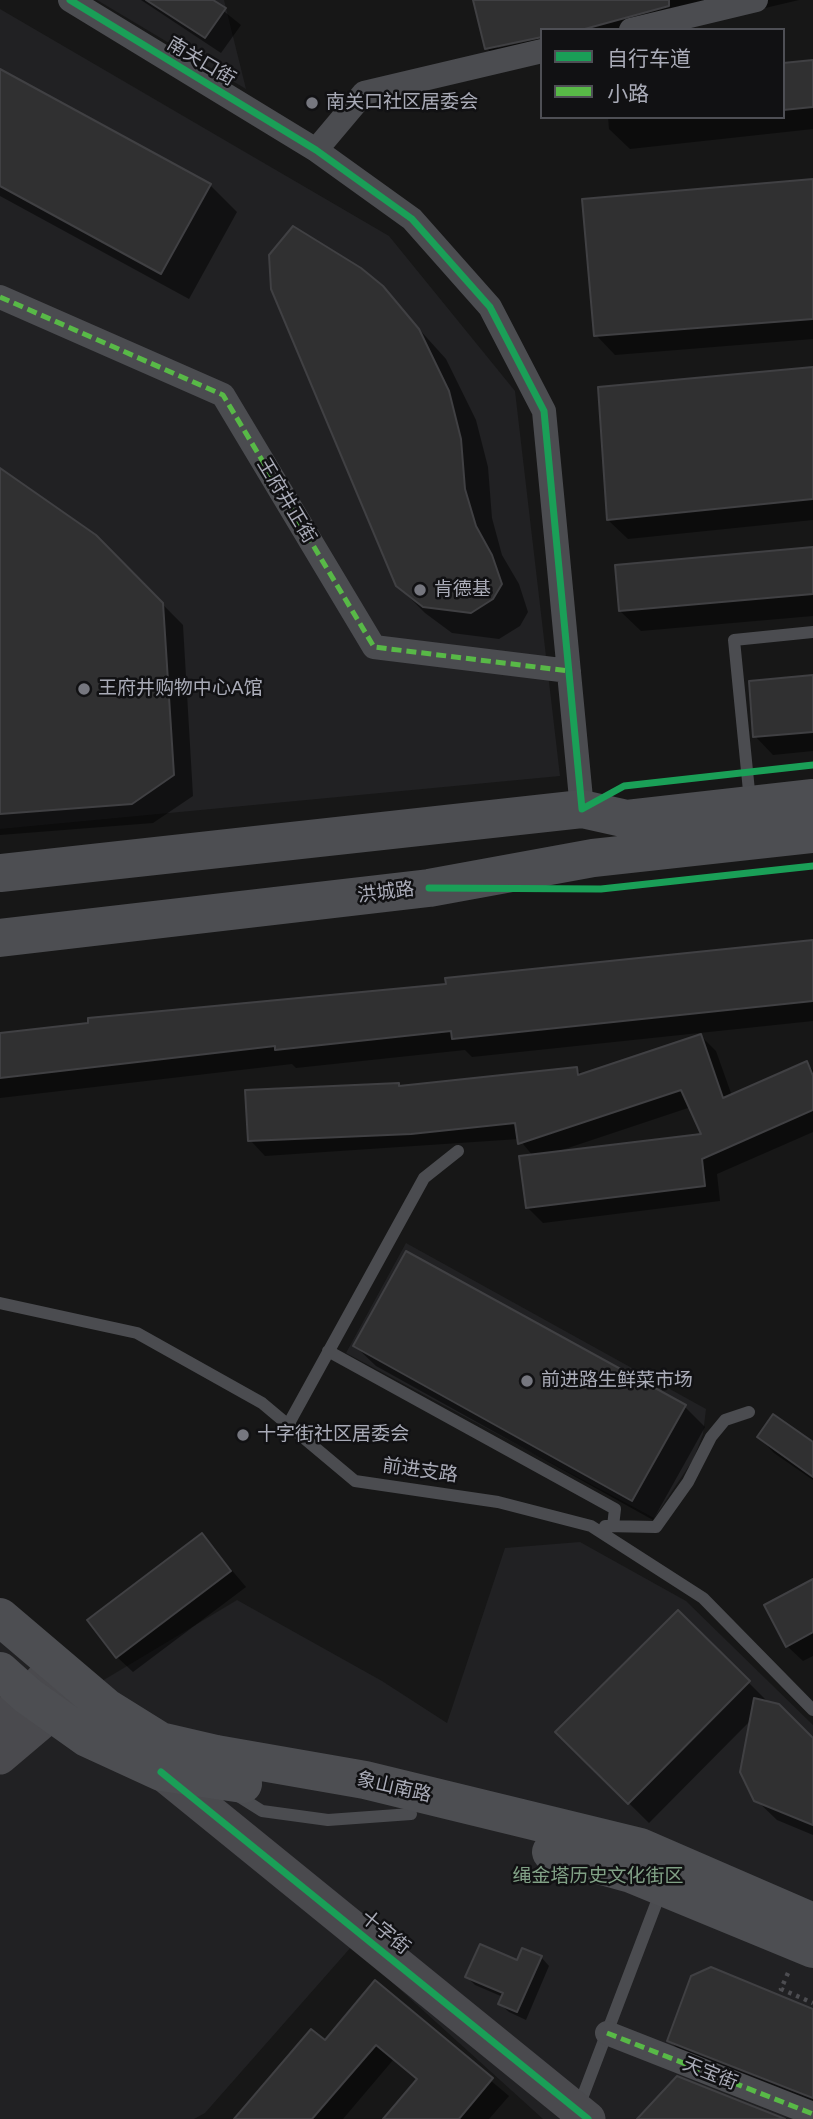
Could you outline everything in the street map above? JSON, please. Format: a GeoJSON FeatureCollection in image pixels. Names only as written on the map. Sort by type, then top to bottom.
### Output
{"type":"FeatureCollection","features":[{"type":"Feature","properties":{"kind":"main road"},"geometry":{"type":"LineString","coordinates":[[0,873],[582,809],[627,819],[813,798]]}},
{"type":"Feature","properties":{"kind":"main road","name":"洪城路"},"geometry":{"type":"LineString","coordinates":[[0,938],[429,888],[593,858],[813,834]]}},
{"type":"Feature","properties":{"kind":"main road","name":"象山南路"},"geometry":{"type":"LineString","coordinates":[[0,1617],[107,1708],[160,1741],[216,1754],[365,1780],[640,1847],[813,1922]]}},
{"type":"Feature","properties":{"kind":"main road","name":"象山南路"},"geometry":{"type":"LineString","coordinates":[[0,1671],[27,1710],[160,1772],[361,1801],[631,1874],[663,1887],[801,1961]]}},
{"type":"Feature","properties":{"kind":"street","name":"南关口街"},"geometry":{"type":"LineString","coordinates":[[70,0],[316,150],[412,219],[490,307],[544,411],[582,809]]}},
{"type":"Feature","properties":{"kind":"street"},"geometry":{"type":"LineString","coordinates":[[639,28],[756,0]]}},
{"type":"Feature","properties":{"kind":"street"},"geometry":{"type":"LineString","coordinates":[[316,150],[364,93],[540,51]]}},
{"type":"Feature","properties":{"kind":"street","name":"王府井正街"},"geometry":{"type":"LineString","coordinates":[[0,297],[223,395],[374,647],[569,671]]}},
{"type":"Feature","properties":{"kind":"street"},"geometry":{"type":"LineString","coordinates":[[0,1757],[27,1710],[69,1676]]}},
{"type":"Feature","properties":{"kind":"street","name":"十字街"},"geometry":{"type":"LineString","coordinates":[[160,1772],[583,2114]]}},
{"type":"Feature","properties":{"kind":"street","name":"天宝街"},"geometry":{"type":"LineString","coordinates":[[607,2033],[813,2115]]}},
{"type":"Feature","properties":{"kind":"lane"},"geometry":{"type":"LineString","coordinates":[[751,805],[734,640],[813,632]]}},
{"type":"Feature","properties":{"kind":"lane"},"geometry":{"type":"LineString","coordinates":[[288,1425],[424,1178],[458,1151]]}},
{"type":"Feature","properties":{"kind":"lane","name":"前进支路"},"geometry":{"type":"LineString","coordinates":[[0,1303],[137,1333],[262,1403],[355,1481],[498,1502],[591,1525],[703,1598],[813,1710]]}},
{"type":"Feature","properties":{"kind":"lane"},"geometry":{"type":"LineString","coordinates":[[328,1351],[615,1509],[613,1526]]}},
{"type":"Feature","properties":{"kind":"lane"},"geometry":{"type":"LineString","coordinates":[[591,1525],[656,1527],[688,1482],[711,1437],[725,1420],[749,1412]]}},
{"type":"Feature","properties":{"kind":"lane"},"geometry":{"type":"LineString","coordinates":[[583,2114],[607,2033],[663,1887]]}},
{"type":"Feature","properties":{"kind":"path"},"geometry":{"type":"LineString","coordinates":[[801,1961],[781,1989],[813,2003]]}},
{"type":"Feature","properties":{"kind":"shaded area"},"geometry":{"type":"Polygon","coordinates":[[[97,0],[224,0],[246,89],[97,0]]]}},
{"type":"Feature","properties":{"kind":"shaded area"},"geometry":{"type":"Polygon","coordinates":[[[0,9],[389,236],[515,391],[560,776],[0,829],[0,9]]]}},
{"type":"Feature","properties":{"kind":"shaded area","name":"前进路生鲜菜市场"},"geometry":{"type":"Polygon","coordinates":[[[406,1243],[706,1409],[703,1434],[693,1460],[654,1518],[346,1353],[406,1243]]]}},
{"type":"Feature","properties":{"kind":"shaded area","name":"绳金塔历史文化街区"},"geometry":{"type":"Polygon","coordinates":[[[580,1542],[686,1601],[813,1725],[813,2119],[543,2119],[352,1946],[205,2113],[194,2119],[0,2119],[0,1598],[92,1687],[237,1600],[382,1681],[447,1723],[505,1548],[580,1542]]]}},
{"type":"Feature","properties":{"kind":"building"},"geometry":{"type":"Polygon","coordinates":[[[146,0],[213,0],[226,8],[205,38],[146,0]]]}},
{"type":"Feature","properties":{"kind":"building"},"geometry":{"type":"Polygon","coordinates":[[[473,0],[669,0],[669,6],[588,28],[540,28],[540,37],[485,49],[473,0]]]}},
{"type":"Feature","properties":{"kind":"building"},"geometry":{"type":"Polygon","coordinates":[[[813,60],[813,107],[785,110],[785,63],[813,60]]]}},
{"type":"Feature","properties":{"kind":"building"},"geometry":{"type":"Polygon","coordinates":[[[0,69],[211,184],[161,274],[0,186],[0,69]]]}},
{"type":"Feature","properties":{"kind":"building"},"geometry":{"type":"Polygon","coordinates":[[[813,179],[813,319],[594,336],[582,199],[813,179]]]}},
{"type":"Feature","properties":{"kind":"building"},"geometry":{"type":"Polygon","coordinates":[[[293,226],[361,268],[383,286],[419,329],[449,391],[461,439],[465,489],[476,526],[492,555],[502,584],[493,599],[471,613],[423,607],[396,586],[271,289],[269,255],[293,226]]]}},
{"type":"Feature","properties":{"kind":"building"},"geometry":{"type":"Polygon","coordinates":[[[813,367],[813,499],[607,520],[598,387],[813,367]]]}},
{"type":"Feature","properties":{"kind":"building","name":"王府井购物中心A馆"},"geometry":{"type":"Polygon","coordinates":[[[0,468],[96,535],[163,603],[174,775],[132,804],[0,814],[0,468]]]}},
{"type":"Feature","properties":{"kind":"building"},"geometry":{"type":"Polygon","coordinates":[[[813,547],[813,594],[619,611],[615,565],[813,547]]]}},
{"type":"Feature","properties":{"kind":"building"},"geometry":{"type":"Polygon","coordinates":[[[813,675],[813,732],[753,737],[749,681],[813,675]]]}},
{"type":"Feature","properties":{"kind":"building"},"geometry":{"type":"Polygon","coordinates":[[[813,940],[813,1001],[452,1039],[451,1031],[275,1050],[275,1046],[0,1078],[0,1033],[88,1023],[88,1018],[446,984],[445,978],[813,940]]]}},
{"type":"Feature","properties":{"kind":"building"},"geometry":{"type":"Polygon","coordinates":[[[701,1034],[723,1098],[807,1061],[813,1076],[813,1110],[702,1159],[705,1186],[526,1208],[519,1156],[701,1134],[681,1090],[518,1144],[515,1123],[411,1134],[248,1141],[245,1090],[399,1083],[399,1086],[577,1067],[578,1075],[701,1034]]]}},
{"type":"Feature","properties":{"kind":"building","name":"前进路生鲜菜市场"},"geometry":{"type":"Polygon","coordinates":[[[406,1251],[686,1405],[632,1501],[353,1346],[406,1251]]]}},
{"type":"Feature","properties":{"kind":"building"},"geometry":{"type":"Polygon","coordinates":[[[773,1414],[813,1442],[813,1477],[757,1437],[773,1414]]]}},
{"type":"Feature","properties":{"kind":"building"},"geometry":{"type":"Polygon","coordinates":[[[202,1533],[231,1571],[116,1658],[87,1620],[202,1533]]]}},
{"type":"Feature","properties":{"kind":"building"},"geometry":{"type":"Polygon","coordinates":[[[813,1579],[813,1632],[786,1647],[764,1605],[813,1579]]]}},
{"type":"Feature","properties":{"kind":"building"},"geometry":{"type":"Polygon","coordinates":[[[678,1610],[750,1681],[628,1804],[555,1732],[678,1610]]]}},
{"type":"Feature","properties":{"kind":"building"},"geometry":{"type":"Polygon","coordinates":[[[754,1698],[779,1704],[813,1738],[813,1825],[754,1801],[740,1772],[754,1698]]]}},
{"type":"Feature","properties":{"kind":"building"},"geometry":{"type":"Polygon","coordinates":[[[480,1944],[517,1960],[522,1948],[542,1956],[517,2012],[498,2004],[503,1993],[465,1977],[480,1944]]]}},
{"type":"Feature","properties":{"kind":"building"},"geometry":{"type":"Polygon","coordinates":[[[711,1967],[813,2009],[813,2098],[667,2041],[691,1976],[711,1967]]]}},
{"type":"Feature","properties":{"kind":"building"},"geometry":{"type":"Polygon","coordinates":[[[375,1980],[493,2078],[459,2119],[383,2119],[417,2079],[376,2045],[312,2119],[234,2119],[311,2029],[325,2040],[375,1980]]]}},
{"type":"Feature","properties":{"kind":"building"},"geometry":{"type":"Polygon","coordinates":[[[677,2076],[785,2119],[637,2119],[677,2076]]]}},
{"type":"Feature","properties":{"kind":"marked path"},"geometry":{"type":"LineString","coordinates":[[0,297],[223,395],[374,647],[569,671]]}},
{"type":"Feature","properties":{"kind":"marked path"},"geometry":{"type":"LineString","coordinates":[[607,2033],[813,2114]]}},
{"type":"Feature","properties":{"kind":"cycle path"},"geometry":{"type":"LineString","coordinates":[[70,0],[316,150],[412,219],[490,307],[544,411],[582,809],[624,786],[813,765]]}},
{"type":"Feature","properties":{"kind":"cycle path"},"geometry":{"type":"LineString","coordinates":[[429,888],[601,889],[813,866]]}},
{"type":"Feature","properties":{"kind":"cycle path"},"geometry":{"type":"LineString","coordinates":[[161,1772],[588,2119]]}},
{"type":"Feature","properties":{"kind":"place","name":"南关口社区居委会"},"geometry":{"type":"Point","coordinates":[312,103]}},
{"type":"Feature","properties":{"kind":"place","name":"肯德基"},"geometry":{"type":"Point","coordinates":[420,590]}},
{"type":"Feature","properties":{"kind":"place","name":"王府井购物中心A馆"},"geometry":{"type":"Point","coordinates":[84,689]}},
{"type":"Feature","properties":{"kind":"place","name":"前进路生鲜菜市场"},"geometry":{"type":"Point","coordinates":[527,1381]}},
{"type":"Feature","properties":{"kind":"place","name":"十字街社区居委会"},"geometry":{"type":"Point","coordinates":[243,1435]}}]}
